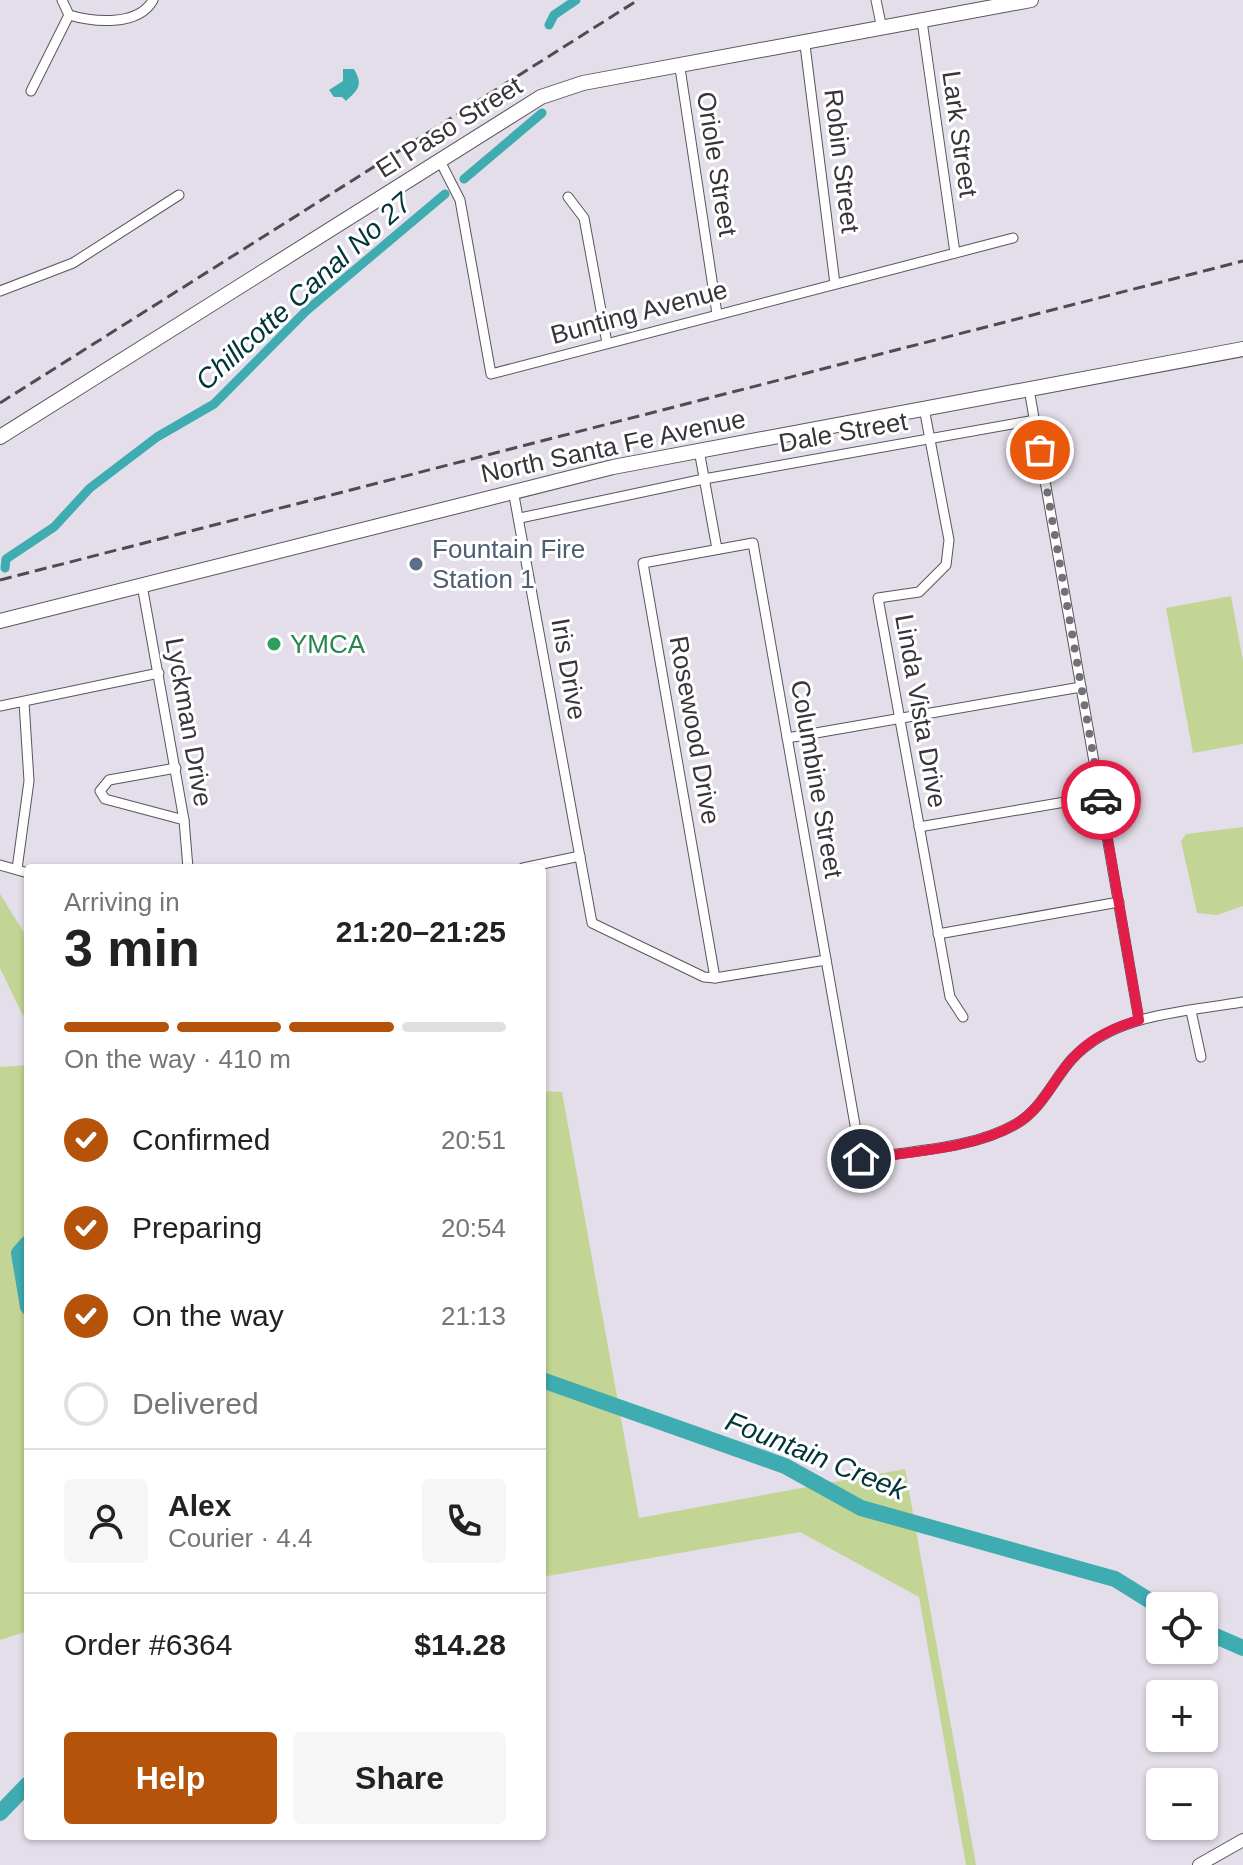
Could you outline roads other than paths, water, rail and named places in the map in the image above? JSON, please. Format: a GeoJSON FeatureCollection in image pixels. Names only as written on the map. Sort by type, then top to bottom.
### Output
{"type":"FeatureCollection","features":[{"type":"Feature","properties":{"kind":"main road","name":"El Paso Street"},"geometry":{"type":"LineString","coordinates":[[0,437],[526,104],[560,89],[1031,0]]}},
{"type":"Feature","properties":{"kind":"main road","name":"North Santa Fe Avenue"},"geometry":{"type":"LineString","coordinates":[[0,621],[513,490],[699,450],[1243,349]]}},
{"type":"Feature","properties":{"kind":"street"},"geometry":{"type":"LineString","coordinates":[[62,0],[69,15],[92,22],[133,16],[153,0]]}},
{"type":"Feature","properties":{"kind":"street"},"geometry":{"type":"LineString","coordinates":[[876,0],[882,29]]}},
{"type":"Feature","properties":{"kind":"street"},"geometry":{"type":"LineString","coordinates":[[31,91],[69,15]]}},
{"type":"Feature","properties":{"kind":"street","name":"Lark Street"},"geometry":{"type":"LineString","coordinates":[[922,21],[955,253]]}},
{"type":"Feature","properties":{"kind":"street","name":"Robin Street"},"geometry":{"type":"LineString","coordinates":[[805,45],[835,284]]}},
{"type":"Feature","properties":{"kind":"street","name":"Oriole Street"},"geometry":{"type":"LineString","coordinates":[[680,68],[717,314]]}},
{"type":"Feature","properties":{"kind":"street","name":"Bunting Avenue"},"geometry":{"type":"LineString","coordinates":[[440,161],[460,200],[491,374],[1013,238]]}},
{"type":"Feature","properties":{"kind":"street"},"geometry":{"type":"LineString","coordinates":[[0,291],[73,263],[179,195]]}},
{"type":"Feature","properties":{"kind":"street"},"geometry":{"type":"LineString","coordinates":[[568,197],[575,202],[584,218],[607,343]]}},
{"type":"Feature","properties":{"kind":"street"},"geometry":{"type":"LineString","coordinates":[[1029,389],[1139,1020],[1243,1002]]}},
{"type":"Feature","properties":{"kind":"street","name":"Linda Vista Drive"},"geometry":{"type":"LineString","coordinates":[[924,408],[949,540],[946,565],[919,592],[878,598],[950,997],[963,1017]]}},
{"type":"Feature","properties":{"kind":"street","name":"Dale Street"},"geometry":{"type":"LineString","coordinates":[[520,518],[704,479],[1035,420]]}},
{"type":"Feature","properties":{"kind":"street"},"geometry":{"type":"LineString","coordinates":[[699,450],[717,549]]}},
{"type":"Feature","properties":{"kind":"street","name":"Iris Drive"},"geometry":{"type":"LineString","coordinates":[[513,490],[592,923],[704,977],[715,978]]}},
{"type":"Feature","properties":{"kind":"street","name":"Columbine Street"},"geometry":{"type":"LineString","coordinates":[[717,549],[753,543],[861,1159],[975,1139],[1017,1124],[1048,1095],[1072,1059],[1094,1040],[1105,1031],[1139,1020]]}},
{"type":"Feature","properties":{"kind":"street","name":"Rosewood Drive"},"geometry":{"type":"LineString","coordinates":[[715,978],[643,563],[717,549]]}},
{"type":"Feature","properties":{"kind":"street","name":"Lyckman Drive"},"geometry":{"type":"LineString","coordinates":[[142,585],[176,768],[188,864]]}},
{"type":"Feature","properties":{"kind":"street"},"geometry":{"type":"LineString","coordinates":[[0,706],[159,673]]}},
{"type":"Feature","properties":{"kind":"street"},"geometry":{"type":"LineString","coordinates":[[787,738],[1081,687]]}},
{"type":"Feature","properties":{"kind":"street"},"geometry":{"type":"LineString","coordinates":[[17,869],[29,781],[24,702]]}},
{"type":"Feature","properties":{"kind":"street"},"geometry":{"type":"LineString","coordinates":[[176,768],[109,780],[100,791],[105,799],[184,820]]}},
{"type":"Feature","properties":{"kind":"street"},"geometry":{"type":"LineString","coordinates":[[919,827],[1100,796]]}},
{"type":"Feature","properties":{"kind":"street"},"geometry":{"type":"LineString","coordinates":[[542,864],[580,856]]}},
{"type":"Feature","properties":{"kind":"street"},"geometry":{"type":"LineString","coordinates":[[0,865],[24,872]]}},
{"type":"Feature","properties":{"kind":"street"},"geometry":{"type":"LineString","coordinates":[[938,934],[1119,902]]}},
{"type":"Feature","properties":{"kind":"street"},"geometry":{"type":"LineString","coordinates":[[715,978],[826,960]]}},
{"type":"Feature","properties":{"kind":"street"},"geometry":{"type":"LineString","coordinates":[[1191,1011],[1201,1057]]}},
{"type":"Feature","properties":{"kind":"street"},"geometry":{"type":"LineString","coordinates":[[1199,1865],[1243,1840]]}},
{"type":"Feature","properties":{"kind":"water"},"geometry":{"type":"Polygon","coordinates":[[[343,69],[354,69],[359,83],[357,90],[346,101],[342,97],[334,97],[329,90],[343,81],[343,69]]]}},
{"type":"Feature","properties":{"kind":"waterway","name":"Chillcotte Canal No 27"},"geometry":{"type":"LineString","coordinates":[[549,25],[554,15],[576,0]]}},
{"type":"Feature","properties":{"kind":"waterway","name":"Chillcotte Canal No 27"},"geometry":{"type":"LineString","coordinates":[[464,179],[542,113]]}},
{"type":"Feature","properties":{"kind":"waterway","name":"Chillcotte Canal No 27"},"geometry":{"type":"LineString","coordinates":[[5,568],[6,559],[54,527],[90,488],[157,437],[214,404],[306,311],[445,194]]}},
{"type":"Feature","properties":{"kind":"waterway","name":"Fountain Creek"},"geometry":{"type":"LineString","coordinates":[[24,1247],[19,1253],[24,1283]]}},
{"type":"Feature","properties":{"kind":"waterway","name":"Fountain Creek"},"geometry":{"type":"LineString","coordinates":[[546,1381],[785,1466],[861,1508],[1115,1579],[1146,1598]]}},
{"type":"Feature","properties":{"kind":"waterway","name":"Fountain Creek"},"geometry":{"type":"LineString","coordinates":[[1218,1637],[1243,1648]]}},
{"type":"Feature","properties":{"kind":"waterway","name":"Fountain Creek"},"geometry":{"type":"LineString","coordinates":[[0,1813],[24,1788]]}},
{"type":"Feature","properties":{"kind":"railway"},"geometry":{"type":"LineString","coordinates":[[0,403],[638,0]]}},
{"type":"Feature","properties":{"kind":"railway"},"geometry":{"type":"LineString","coordinates":[[0,580],[1243,261]]}},
{"type":"Feature","properties":{"kind":"place","name":"Fountain Fire Station 1"},"geometry":{"type":"Point","coordinates":[416,564]}},
{"type":"Feature","properties":{"kind":"place","name":"YMCA"},"geometry":{"type":"Point","coordinates":[274,644]}}]}
